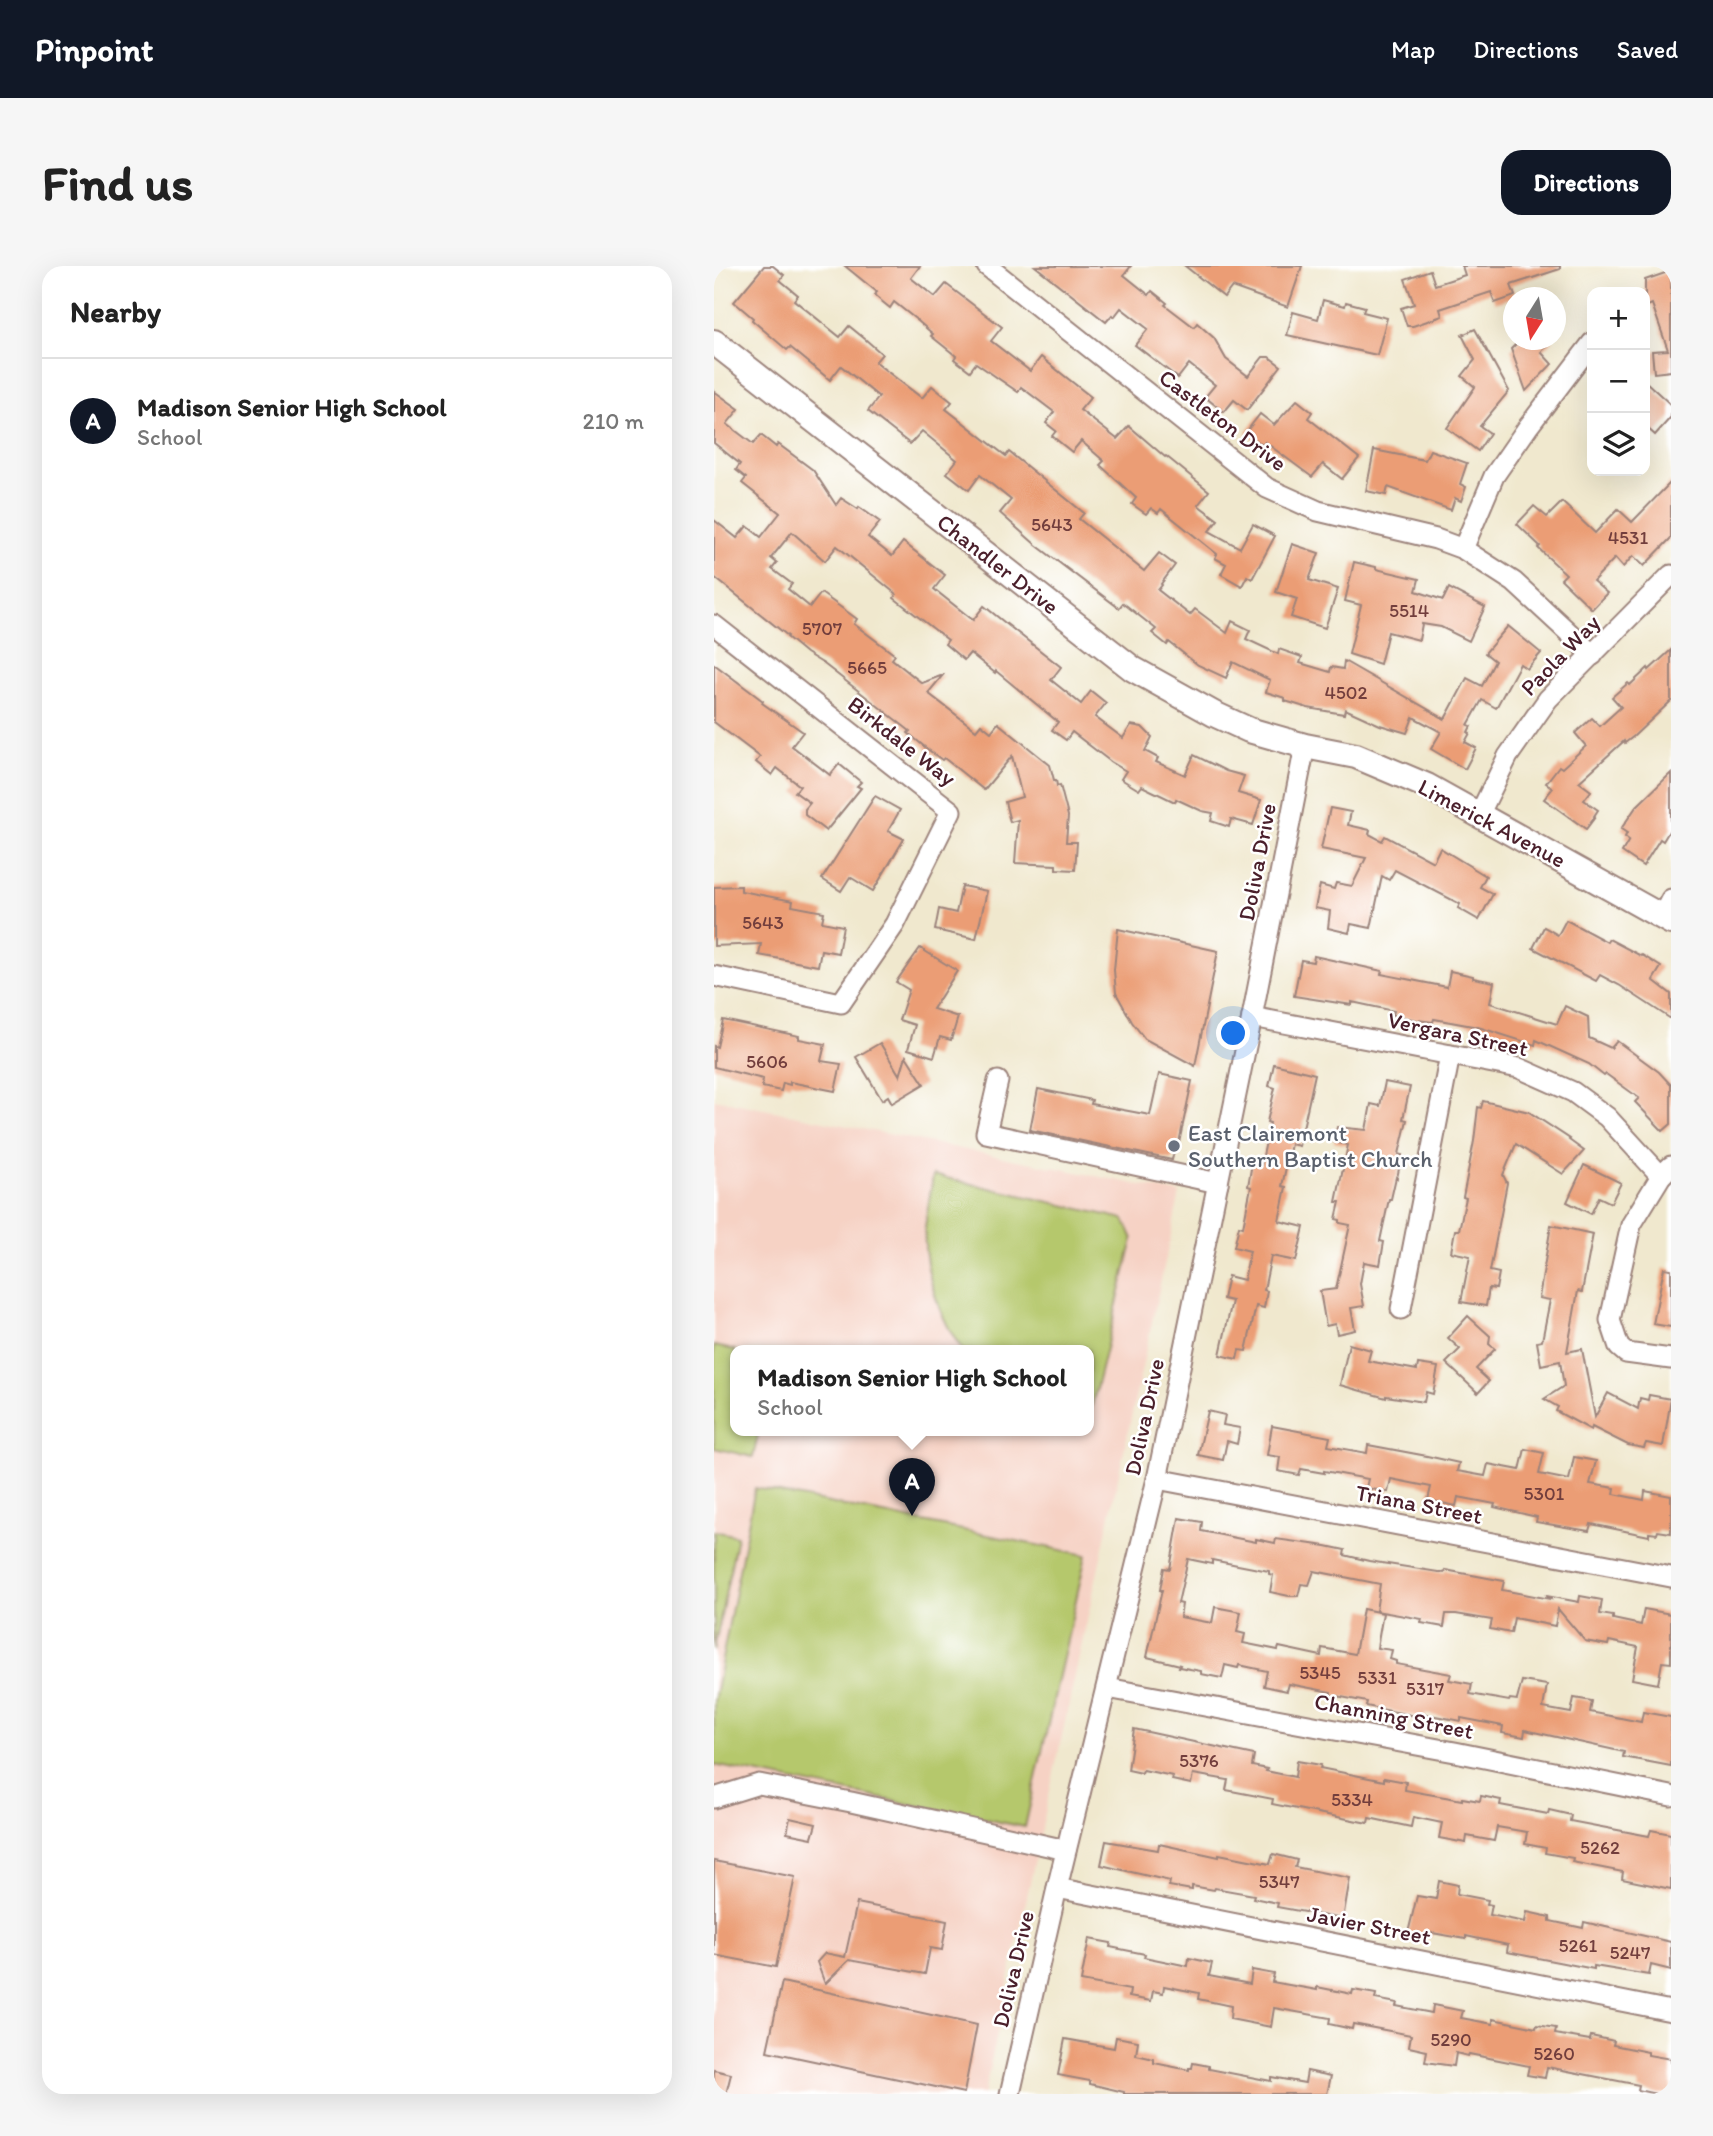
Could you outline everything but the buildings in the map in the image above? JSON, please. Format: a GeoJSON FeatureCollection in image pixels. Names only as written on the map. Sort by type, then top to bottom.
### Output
{"type":"FeatureCollection","features":[{"type":"Feature","properties":{"kind":"main road","name":"Chandler Drive"},"geometry":{"type":"LineString","coordinates":[[714,342],[1133,669],[1214,714],[1249,730],[1305,746]]}},
{"type":"Feature","properties":{"kind":"main road","name":"Limerick Avenue"},"geometry":{"type":"LineString","coordinates":[[1305,746],[1356,756],[1427,786],[1668,912]]}},
{"type":"Feature","properties":{"kind":"street","name":"Castleton Drive"},"geometry":{"type":"LineString","coordinates":[[986,266],[1268,488],[1318,512],[1436,539],[1463,549],[1514,582],[1593,655]]}},
{"type":"Feature","properties":{"kind":"street"},"geometry":{"type":"LineString","coordinates":[[1463,549],[1494,475],[1587,350]]}},
{"type":"Feature","properties":{"kind":"street","name":"Paola Way"},"geometry":{"type":"LineString","coordinates":[[1479,815],[1508,756],[1548,699],[1671,575]]}},
{"type":"Feature","properties":{"kind":"street","name":"Birkdale Way"},"geometry":{"type":"LineString","coordinates":[[714,625],[951,811],[895,924],[841,1003],[714,976]]}},
{"type":"Feature","properties":{"kind":"street","name":"Doliva Drive"},"geometry":{"type":"LineString","coordinates":[[1010,2094],[1056,1888],[1157,1479],[1305,746]]}},
{"type":"Feature","properties":{"kind":"street","name":"Vergara Street"},"geometry":{"type":"LineString","coordinates":[[1252,1017],[1519,1068],[1573,1092],[1607,1117],[1666,1171]]}},
{"type":"Feature","properties":{"kind":"street"},"geometry":{"type":"LineString","coordinates":[[1401,1309],[1450,1055]]}},
{"type":"Feature","properties":{"kind":"street"},"geometry":{"type":"LineString","coordinates":[[998,1082],[986,1133],[1218,1182]]}},
{"type":"Feature","properties":{"kind":"street"},"geometry":{"type":"LineString","coordinates":[[1666,1171],[1631,1225],[1610,1320],[1619,1347],[1626,1353],[1671,1359]]}},
{"type":"Feature","properties":{"kind":"street","name":"Triana Street"},"geometry":{"type":"LineString","coordinates":[[1157,1479],[1671,1577]]}},
{"type":"Feature","properties":{"kind":"street","name":"Channing Street"},"geometry":{"type":"LineString","coordinates":[[1107,1688],[1441,1750],[1671,1797]]}},
{"type":"Feature","properties":{"kind":"street"},"geometry":{"type":"LineString","coordinates":[[714,1798],[759,1784],[1066,1850]]}},
{"type":"Feature","properties":{"kind":"street","name":"Javier Street"},"geometry":{"type":"LineString","coordinates":[[1056,1888],[1671,2011]]}},
{"type":"Feature","properties":{"kind":"shaded area"},"geometry":{"type":"Polygon","coordinates":[[[714,1099],[1180,1193],[984,2094],[714,2094],[714,1099]]]}},
{"type":"Feature","properties":{"kind":"green space"},"geometry":{"type":"Polygon","coordinates":[[[933,1175],[1124,1219],[1133,1239],[1094,1397],[1094,1345],[960,1345],[947,1324],[934,1292],[926,1259],[925,1228],[933,1175]]]}},
{"type":"Feature","properties":{"kind":"green space"},"geometry":{"type":"Polygon","coordinates":[[[714,1346],[730,1349],[730,1436],[758,1436],[753,1457],[714,1448],[714,1346]]]}},
{"type":"Feature","properties":{"kind":"green space"},"geometry":{"type":"Polygon","coordinates":[[[755,1488],[1086,1555],[1025,1827],[714,1765],[714,1701],[755,1488]]]}},
{"type":"Feature","properties":{"kind":"green space"},"geometry":{"type":"Polygon","coordinates":[[[714,1531],[737,1536],[714,1650],[714,1531]]]}},
{"type":"Feature","properties":{"kind":"place","name":"East Clairemont Southern Baptist Church"},"geometry":{"type":"Point","coordinates":[1174,1146]}},
{"type":"Feature","properties":{"kind":"place","name":"Madison Senior High School"},"geometry":{"type":"Point","coordinates":[912,1516]}}]}
